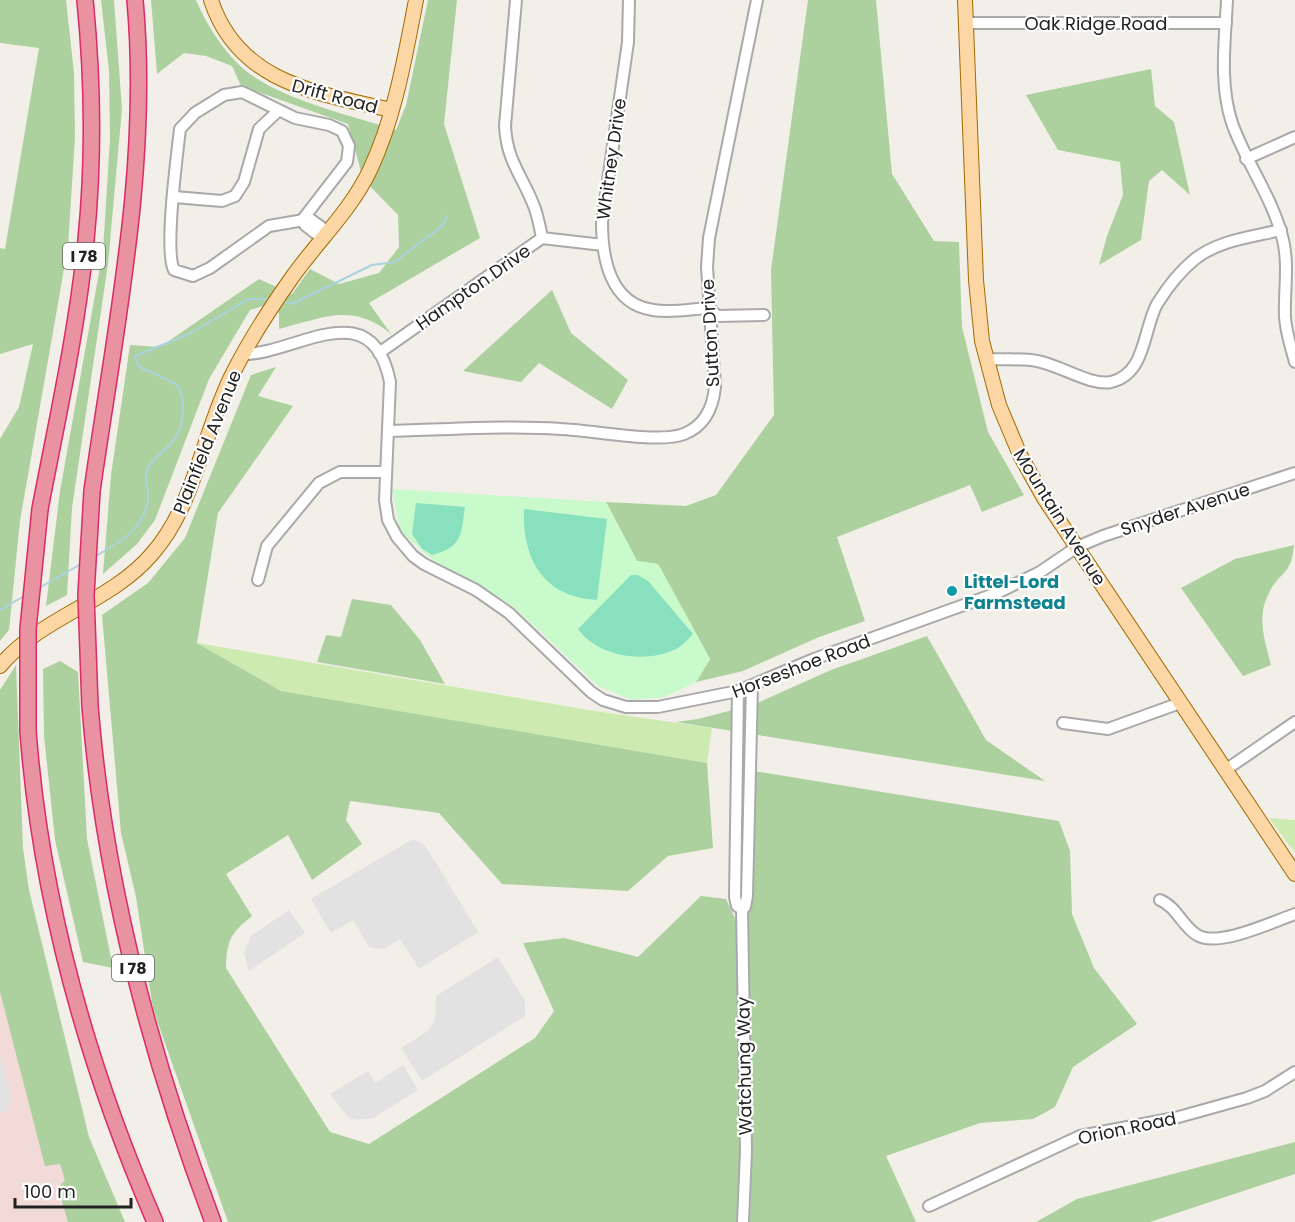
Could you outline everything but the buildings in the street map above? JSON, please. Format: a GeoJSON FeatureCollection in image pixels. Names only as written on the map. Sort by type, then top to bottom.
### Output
{"type":"FeatureCollection","features":[{"type":"Feature","properties":{"kind":"highway","name":"I 78"},"geometry":{"type":"LineString","coordinates":[[85,0],[93,127],[86,241],[69,356],[40,509],[28,629],[28,731],[36,824],[60,947],[123,1148],[155,1222]]}},
{"type":"Feature","properties":{"kind":"highway","name":"I 78"},"geometry":{"type":"LineString","coordinates":[[135,0],[140,90],[135,195],[92,491],[86,595],[90,706],[109,856],[143,1014],[167,1094],[213,1222]]}},
{"type":"Feature","properties":{"kind":"main road","name":"Drift Road"},"geometry":{"type":"LineString","coordinates":[[211,0],[219,19],[238,48],[275,78],[313,92],[391,111]]}},
{"type":"Feature","properties":{"kind":"main road","name":"Plainfield Avenue"},"geometry":{"type":"LineString","coordinates":[[0,666],[23,642],[115,588],[159,545],[179,513],[222,397],[243,354],[268,313],[326,235],[370,170],[391,111],[416,0]]}},
{"type":"Feature","properties":{"kind":"main road","name":"Mountain Avenue"},"geometry":{"type":"LineString","coordinates":[[965,0],[976,280],[982,341],[999,405],[1020,455],[1077,547],[1295,874]]}},
{"type":"Feature","properties":{"kind":"street","name":"Hampton Drive"},"geometry":{"type":"LineString","coordinates":[[379,353],[542,238],[534,206],[510,159],[506,144],[505,126],[516,0]]}},
{"type":"Feature","properties":{"kind":"street","name":"Whitney Drive"},"geometry":{"type":"LineString","coordinates":[[629,0],[628,42],[603,208],[603,245],[615,288],[633,303],[655,311],[709,308],[717,316],[764,315]]}},
{"type":"Feature","properties":{"kind":"street","name":"Sutton Drive"},"geometry":{"type":"LineString","coordinates":[[388,431],[559,428],[661,438],[681,435],[702,421],[714,398],[707,267],[709,238],[757,0]]}},
{"type":"Feature","properties":{"kind":"street"},"geometry":{"type":"LineString","coordinates":[[1227,0],[1224,89],[1232,123],[1246,159],[1269,200],[1281,230],[1288,274],[1286,327],[1295,362]]}},
{"type":"Feature","properties":{"kind":"street","name":"Oak Ridge Road"},"geometry":{"type":"LineString","coordinates":[[966,23],[1226,23]]}},
{"type":"Feature","properties":{"kind":"street"},"geometry":{"type":"LineString","coordinates":[[232,92],[246,93],[278,111],[336,128],[348,140],[349,153],[344,168],[303,219],[269,226],[210,268],[193,276],[180,274],[171,264],[174,197],[180,129],[184,121],[232,92]]}},
{"type":"Feature","properties":{"kind":"street"},"geometry":{"type":"LineString","coordinates":[[174,197],[222,201],[235,196],[244,182],[259,129],[278,111]]}},
{"type":"Feature","properties":{"kind":"street"},"geometry":{"type":"LineString","coordinates":[[1246,159],[1295,137]]}},
{"type":"Feature","properties":{"kind":"street"},"geometry":{"type":"LineString","coordinates":[[303,219],[305,225],[326,235]]}},
{"type":"Feature","properties":{"kind":"street"},"geometry":{"type":"LineString","coordinates":[[987,359],[1034,360],[1059,366],[1098,382],[1122,378],[1139,360],[1148,324],[1157,305],[1184,268],[1213,247],[1281,230]]}},
{"type":"Feature","properties":{"kind":"street"},"geometry":{"type":"LineString","coordinates":[[542,238],[603,245]]}},
{"type":"Feature","properties":{"kind":"street"},"geometry":{"type":"LineString","coordinates":[[243,354],[264,352],[333,331],[357,335],[379,353]]}},
{"type":"Feature","properties":{"kind":"street","name":"Horseshoe Road"},"geometry":{"type":"LineString","coordinates":[[379,353],[387,368],[390,382],[386,510],[392,529],[403,546],[424,564],[476,590],[509,613],[591,692],[615,704],[637,709],[738,691],[814,660],[997,593],[1040,572],[1077,547]]}},
{"type":"Feature","properties":{"kind":"street"},"geometry":{"type":"LineString","coordinates":[[258,580],[267,546],[319,483],[340,472],[386,472]]}},
{"type":"Feature","properties":{"kind":"street","name":"Snyder Avenue"},"geometry":{"type":"LineString","coordinates":[[1077,547],[1103,536],[1295,473]]}},
{"type":"Feature","properties":{"kind":"street","name":"Watchung Way"},"geometry":{"type":"LineString","coordinates":[[743,1222],[746,1151],[742,909],[745,907],[747,896],[752,686]]}},
{"type":"Feature","properties":{"kind":"street","name":"Watchung Way"},"geometry":{"type":"LineString","coordinates":[[738,691],[735,897],[738,908],[742,909]]}},
{"type":"Feature","properties":{"kind":"street"},"geometry":{"type":"LineString","coordinates":[[1064,723],[1108,729],[1180,703]]}},
{"type":"Feature","properties":{"kind":"street"},"geometry":{"type":"LineString","coordinates":[[1227,769],[1295,722]]}},
{"type":"Feature","properties":{"kind":"street"},"geometry":{"type":"LineString","coordinates":[[1160,900],[1172,908],[1196,934],[1212,941],[1295,914]]}},
{"type":"Feature","properties":{"kind":"street","name":"Orion Road"},"geometry":{"type":"LineString","coordinates":[[929,1206],[1080,1136],[1175,1118],[1227,1104],[1265,1091],[1295,1072]]}},
{"type":"Feature","properties":{"kind":"shaded area"},"geometry":{"type":"Polygon","coordinates":[[[413,839],[425,845],[478,932],[419,969],[400,939],[384,949],[369,947],[353,920],[331,933],[311,899],[413,839]]]}},
{"type":"Feature","properties":{"kind":"shaded area"},"geometry":{"type":"Polygon","coordinates":[[[0,871],[78,1222],[0,1222],[0,871]]]}},
{"type":"Feature","properties":{"kind":"shaded area"},"geometry":{"type":"Polygon","coordinates":[[[289,910],[305,933],[249,971],[244,953],[251,936],[289,910]]]}},
{"type":"Feature","properties":{"kind":"shaded area"},"geometry":{"type":"Polygon","coordinates":[[[498,957],[525,1001],[525,1016],[422,1081],[401,1048],[428,1031],[435,1019],[436,996],[498,957]]]}},
{"type":"Feature","properties":{"kind":"shaded area"},"geometry":{"type":"Polygon","coordinates":[[[0,1055],[13,1103],[8,1105],[9,1111],[0,1113],[0,1055]]]}},
{"type":"Feature","properties":{"kind":"shaded area"},"geometry":{"type":"Polygon","coordinates":[[[403,1065],[418,1090],[373,1118],[356,1120],[348,1117],[330,1094],[368,1071],[375,1083],[403,1065]]]}},
{"type":"Feature","properties":{"kind":"green space"},"geometry":{"type":"Polygon","coordinates":[[[0,0],[66,0],[74,73],[75,138],[68,246],[20,521],[9,630],[0,641],[0,439],[19,407],[33,344],[0,354],[0,248],[5,249],[39,48],[0,43],[0,0]]]}},
{"type":"Feature","properties":{"kind":"green space"},"geometry":{"type":"Polygon","coordinates":[[[101,0],[114,0],[122,109],[108,264],[72,508],[67,595],[46,606],[60,491],[103,250],[110,139],[109,71],[101,0]]]}},
{"type":"Feature","properties":{"kind":"green space"},"geometry":{"type":"Polygon","coordinates":[[[151,0],[196,0],[218,40],[233,59],[250,74],[301,100],[396,130],[406,105],[428,0],[457,0],[444,124],[480,238],[369,303],[391,334],[377,324],[350,315],[324,317],[279,329],[279,313],[266,305],[250,310],[209,379],[155,520],[137,544],[103,574],[111,475],[130,345],[160,347],[259,279],[292,294],[310,269],[339,284],[379,273],[399,247],[398,215],[363,179],[348,124],[241,86],[232,66],[206,56],[184,53],[157,74],[151,0]]]}},
{"type":"Feature","properties":{"kind":"green space"},"geometry":{"type":"Polygon","coordinates":[[[808,0],[876,0],[892,174],[934,241],[959,242],[962,327],[988,432],[1024,495],[982,512],[970,485],[837,537],[865,621],[819,637],[743,671],[696,682],[710,659],[658,564],[637,561],[606,502],[686,506],[716,495],[774,415],[771,270],[808,0]]]}},
{"type":"Feature","properties":{"kind":"green space"},"geometry":{"type":"Polygon","coordinates":[[[1151,69],[1155,106],[1174,122],[1190,195],[1162,170],[1149,181],[1141,240],[1099,265],[1107,236],[1123,195],[1120,162],[1058,150],[1026,95],[1151,69]]]}},
{"type":"Feature","properties":{"kind":"green space"},"geometry":{"type":"Polygon","coordinates":[[[552,290],[571,333],[628,380],[612,409],[539,363],[521,382],[463,371],[552,290]]]}},
{"type":"Feature","properties":{"kind":"green space"},"geometry":{"type":"Polygon","coordinates":[[[276,367],[258,396],[293,406],[218,513],[197,643],[281,691],[707,763],[713,848],[668,856],[628,891],[502,884],[439,813],[350,801],[346,820],[362,844],[312,880],[288,835],[226,874],[252,916],[231,938],[227,951],[226,968],[330,1132],[369,1144],[535,1038],[554,1011],[523,943],[564,938],[638,957],[701,896],[726,899],[748,946],[754,771],[1059,821],[1070,851],[1072,914],[1094,968],[1137,1024],[1073,1067],[1055,1107],[1033,1119],[980,1123],[886,1156],[916,1222],[228,1222],[153,1009],[136,897],[121,833],[102,615],[148,583],[185,538],[251,375],[276,367]]]}},
{"type":"Feature","properties":{"kind":"green space"},"geometry":{"type":"Polygon","coordinates":[[[392,489],[606,502],[637,561],[658,564],[710,659],[696,682],[665,697],[631,700],[598,686],[513,606],[434,561],[400,531],[392,489]]]}},
{"type":"Feature","properties":{"kind":"green space"},"geometry":{"type":"Polygon","coordinates":[[[416,503],[465,507],[459,538],[450,548],[432,555],[422,549],[412,534],[416,503]]]}},
{"type":"Feature","properties":{"kind":"green space"},"geometry":{"type":"Polygon","coordinates":[[[524,509],[607,519],[597,600],[563,592],[540,572],[527,544],[524,509]]]}},
{"type":"Feature","properties":{"kind":"green space"},"geometry":{"type":"Polygon","coordinates":[[[1294,545],[1291,563],[1273,585],[1263,611],[1263,629],[1271,665],[1243,676],[1181,588],[1235,559],[1294,545]]]}},
{"type":"Feature","properties":{"kind":"green space"},"geometry":{"type":"Polygon","coordinates":[[[631,575],[638,575],[648,581],[693,634],[678,648],[664,654],[650,656],[623,655],[597,646],[578,629],[631,575]]]}},
{"type":"Feature","properties":{"kind":"green space"},"geometry":{"type":"Polygon","coordinates":[[[352,599],[391,605],[420,640],[445,684],[317,662],[326,635],[341,637],[352,599]]]}},
{"type":"Feature","properties":{"kind":"green space"},"geometry":{"type":"Polygon","coordinates":[[[927,636],[986,740],[1045,781],[676,722],[698,719],[755,704],[831,670],[927,636]]]}},
{"type":"Feature","properties":{"kind":"green space"},"geometry":{"type":"Polygon","coordinates":[[[197,643],[589,710],[712,728],[707,763],[281,691],[197,643]]]}},
{"type":"Feature","properties":{"kind":"green space"},"geometry":{"type":"Polygon","coordinates":[[[60,661],[78,672],[87,839],[113,968],[83,962],[55,840],[44,736],[43,669],[60,661]]]}},
{"type":"Feature","properties":{"kind":"green space"},"geometry":{"type":"Polygon","coordinates":[[[16,665],[23,848],[29,890],[89,1137],[125,1222],[68,1222],[58,1188],[65,1180],[60,1164],[45,1166],[0,992],[0,690],[16,665]]]}},
{"type":"Feature","properties":{"kind":"green space"},"geometry":{"type":"Polygon","coordinates":[[[1269,818],[1295,820],[1295,852],[1294,852],[1269,818]]]}},
{"type":"Feature","properties":{"kind":"green space"},"geometry":{"type":"Polygon","coordinates":[[[1295,1142],[1295,1174],[1150,1222],[1036,1222],[1077,1199],[1295,1142]]]}},
{"type":"Feature","properties":{"kind":"waterway"},"geometry":{"type":"LineString","coordinates":[[283,301],[292,304],[372,265],[395,262],[443,225],[447,216]]}},
{"type":"Feature","properties":{"kind":"waterway"},"geometry":{"type":"LineString","coordinates":[[94,557],[129,534],[142,518],[148,498],[146,478],[149,466],[174,440],[182,423],[183,404],[178,385],[138,366],[135,356],[189,334],[249,299],[272,299]]}},
{"type":"Feature","properties":{"kind":"waterway"},"geometry":{"type":"LineString","coordinates":[[39,588],[81,564]]}},
{"type":"Feature","properties":{"kind":"waterway"},"geometry":{"type":"LineString","coordinates":[[0,610],[26,595]]}},
{"type":"Feature","properties":{"kind":"place","name":"Littel-Lord Farmstead"},"geometry":{"type":"Point","coordinates":[952,591]}}]}
